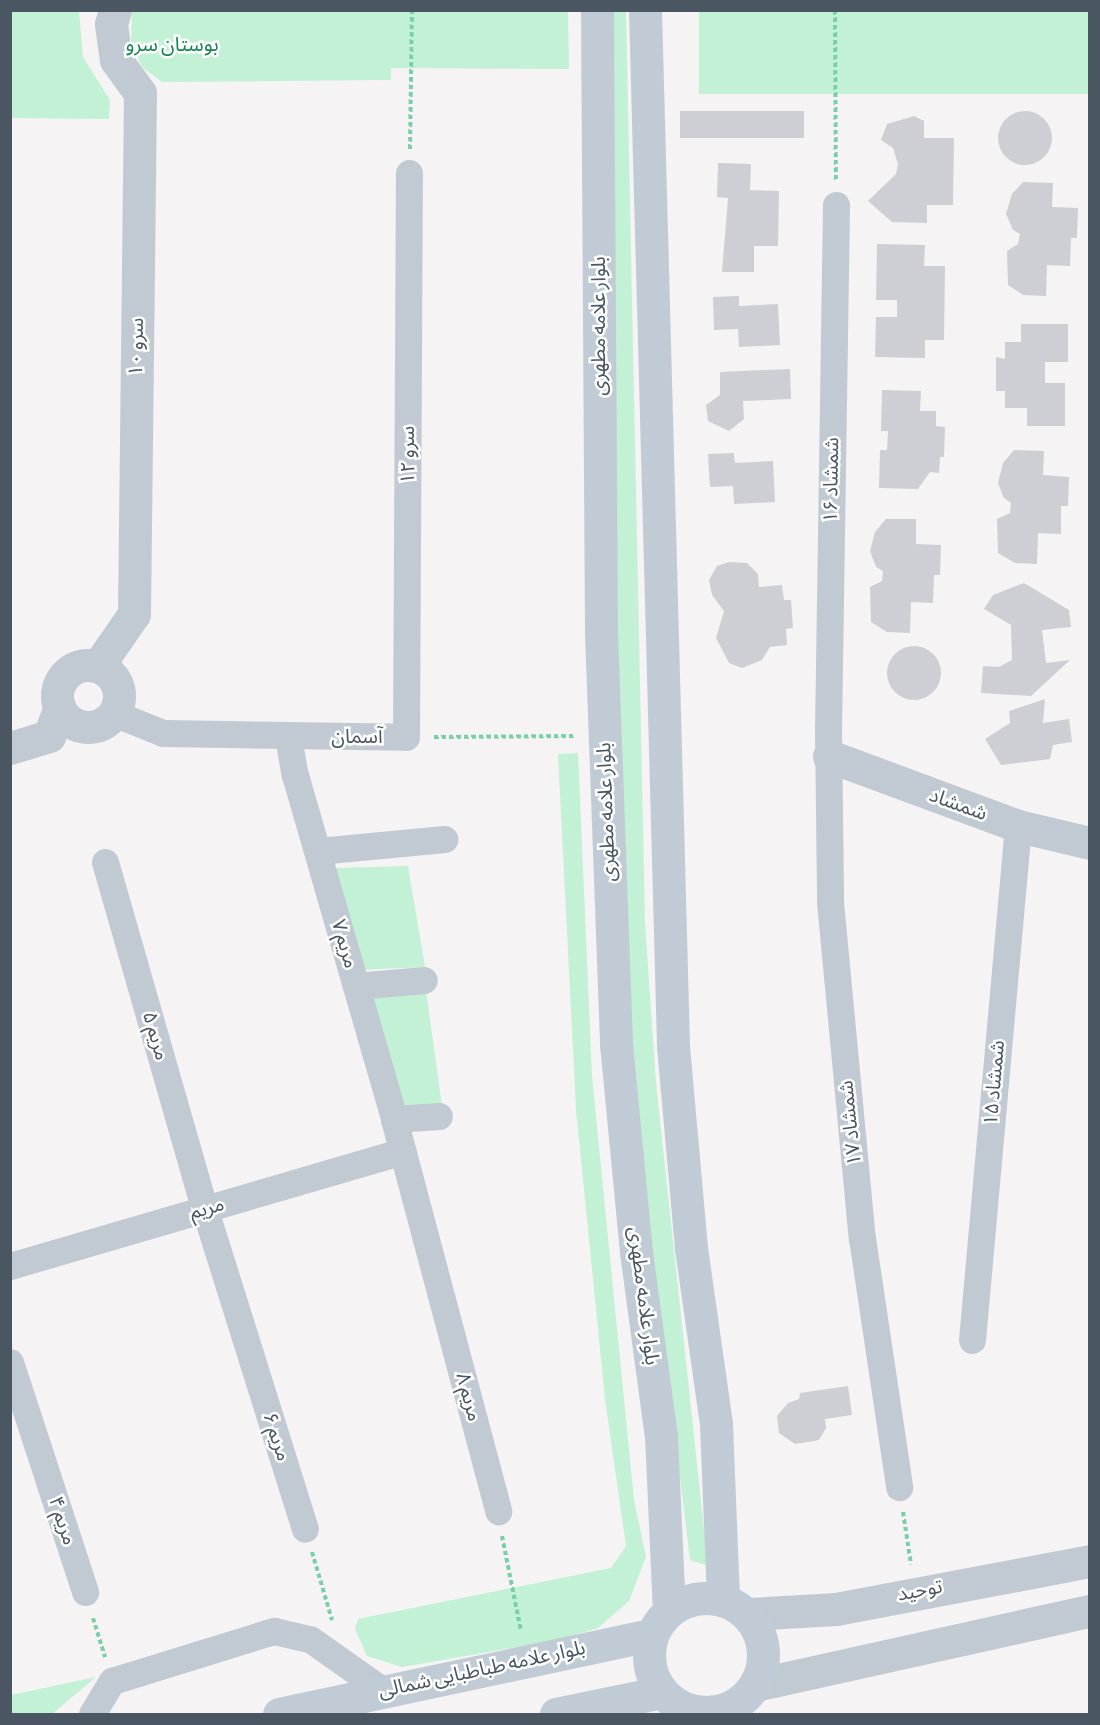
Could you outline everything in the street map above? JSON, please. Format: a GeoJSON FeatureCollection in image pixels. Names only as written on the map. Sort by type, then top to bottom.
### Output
{"type":"FeatureCollection","features":[{"type":"Feature","properties":{"kind":"main road","name":"بلوار علامه مطهری"},"geometry":{"type":"LineString","coordinates":[[597,10],[605,735],[616,1044],[636,1252],[661,1436],[660,1622]]}},
{"type":"Feature","properties":{"kind":"main road"},"geometry":{"type":"LineString","coordinates":[[556,1714],[680,1705],[718,1711],[750,1699],[762,1672],[764,1642],[737,1607],[716,1424],[691,1248],[673,1046],[645,10]]}},
{"type":"Feature","properties":{"kind":"main road"},"geometry":{"type":"LineString","coordinates":[[680,1705],[649,1665],[660,1622],[695,1599],[737,1607]]}},
{"type":"Feature","properties":{"kind":"main road","name":"بلوار علامه طباطبایی شمالی"},"geometry":{"type":"LineString","coordinates":[[279,1714],[660,1622]]}},
{"type":"Feature","properties":{"kind":"street","name":"سرو ۱۰"},"geometry":{"type":"LineString","coordinates":[[98,666],[134,614],[140,93],[116,60],[113,17]]}},
{"type":"Feature","properties":{"kind":"street","name":"سرو ۱۲"},"geometry":{"type":"LineString","coordinates":[[406,737],[409,173]]}},
{"type":"Feature","properties":{"kind":"street","name":"شمشاد ۱۶"},"geometry":{"type":"LineString","coordinates":[[829,756],[836,205]]}},
{"type":"Feature","properties":{"kind":"street"},"geometry":{"type":"LineString","coordinates":[[10,748],[49,736],[60,708],[58,688],[62,679],[77,667],[98,666],[113,677],[119,696],[113,714],[95,726],[85,726],[66,717],[60,708]]}},
{"type":"Feature","properties":{"kind":"street","name":"آسمان"},"geometry":{"type":"LineString","coordinates":[[113,714],[163,733],[288,737],[406,737]]}},
{"type":"Feature","properties":{"kind":"street","name":"مریم ۷"},"geometry":{"type":"LineString","coordinates":[[288,737],[295,775],[402,1150]]}},
{"type":"Feature","properties":{"kind":"street","name":"شمشاد"},"geometry":{"type":"LineString","coordinates":[[829,756],[1017,826],[1089,843]]}},
{"type":"Feature","properties":{"kind":"street","name":"شمشاد ۱۷"},"geometry":{"type":"LineString","coordinates":[[829,756],[830,902],[843,1045],[862,1238],[899,1487]]}},
{"type":"Feature","properties":{"kind":"street","name":"شمشاد ۱۵"},"geometry":{"type":"LineString","coordinates":[[972,1340],[1017,826]]}},
{"type":"Feature","properties":{"kind":"street"},"geometry":{"type":"LineString","coordinates":[[318,851],[444,839]]}},
{"type":"Feature","properties":{"kind":"street","name":"مریم ۵"},"geometry":{"type":"LineString","coordinates":[[105,862],[205,1209]]}},
{"type":"Feature","properties":{"kind":"street"},"geometry":{"type":"LineString","coordinates":[[356,986],[424,980]]}},
{"type":"Feature","properties":{"kind":"street"},"geometry":{"type":"LineString","coordinates":[[394,1119],[440,1116]]}},
{"type":"Feature","properties":{"kind":"street","name":"مریم"},"geometry":{"type":"LineString","coordinates":[[10,1266],[402,1150]]}},
{"type":"Feature","properties":{"kind":"street","name":"مریم ۸"},"geometry":{"type":"LineString","coordinates":[[402,1150],[498,1511]]}},
{"type":"Feature","properties":{"kind":"street","name":"مریم ۶"},"geometry":{"type":"LineString","coordinates":[[205,1209],[305,1529]]}},
{"type":"Feature","properties":{"kind":"street","name":"مریم ۴"},"geometry":{"type":"LineString","coordinates":[[10,1362],[85,1592]]}},
{"type":"Feature","properties":{"kind":"street","name":"توحید"},"geometry":{"type":"LineString","coordinates":[[737,1607],[825,1610],[1089,1561]]}},
{"type":"Feature","properties":{"kind":"street"},"geometry":{"type":"LineString","coordinates":[[750,1699],[1089,1611]]}},
{"type":"Feature","properties":{"kind":"street"},"geometry":{"type":"LineString","coordinates":[[92,1714],[112,1681],[274,1631],[310,1639],[382,1690]]}},
{"type":"Feature","properties":{"kind":"path"},"geometry":{"type":"LineString","coordinates":[[409,173],[412,10]]}},
{"type":"Feature","properties":{"kind":"path"},"geometry":{"type":"LineString","coordinates":[[835,10],[836,205]]}},
{"type":"Feature","properties":{"kind":"path","name":"آسمان"},"geometry":{"type":"LineString","coordinates":[[406,737],[605,735]]}},
{"type":"Feature","properties":{"kind":"path"},"geometry":{"type":"LineString","coordinates":[[899,1487],[915,1592]]}},
{"type":"Feature","properties":{"kind":"path"},"geometry":{"type":"LineString","coordinates":[[498,1511],[521,1634]]}},
{"type":"Feature","properties":{"kind":"path"},"geometry":{"type":"LineString","coordinates":[[305,1529],[346,1666]]}},
{"type":"Feature","properties":{"kind":"path"},"geometry":{"type":"LineString","coordinates":[[85,1592],[112,1681]]}},
{"type":"Feature","properties":{"kind":"green space"},"geometry":{"type":"Polygon","coordinates":[[[11,10],[79,11],[83,57],[110,100],[109,119],[11,118],[11,10]]]}},
{"type":"Feature","properties":{"kind":"green space","name":"بوستان سرو"},"geometry":{"type":"Polygon","coordinates":[[[132,11],[568,11],[569,69],[391,68],[391,80],[162,82],[142,67],[131,42],[132,11]]]}},
{"type":"Feature","properties":{"kind":"green space"},"geometry":{"type":"Polygon","coordinates":[[[612,11],[626,11],[645,923],[656,1083],[708,1566],[690,1560],[626,1031],[615,655],[612,11]]]}},
{"type":"Feature","properties":{"kind":"green space"},"geometry":{"type":"Polygon","coordinates":[[[699,11],[1089,11],[1089,94],[699,94],[699,11]]]}},
{"type":"Feature","properties":{"kind":"green space"},"geometry":{"type":"Polygon","coordinates":[[[578,753],[592,1076],[634,1500],[646,1557],[629,1601],[598,1628],[557,1640],[402,1667],[367,1656],[355,1629],[358,1619],[611,1568],[626,1546],[605,1399],[576,1110],[558,754],[578,753]]]}},
{"type":"Feature","properties":{"kind":"green space"},"geometry":{"type":"Polygon","coordinates":[[[408,866],[425,967],[360,970],[335,868],[408,866]]]}},
{"type":"Feature","properties":{"kind":"green space"},"geometry":{"type":"Polygon","coordinates":[[[426,991],[442,1106],[398,1106],[368,995],[426,991]]]}},
{"type":"Feature","properties":{"kind":"green space"},"geometry":{"type":"Polygon","coordinates":[[[96,1677],[52,1714],[11,1714],[11,1695],[96,1677]]]}},
{"type":"Feature","properties":{"kind":"building"},"geometry":{"type":"Polygon","coordinates":[[[680,111],[804,111],[804,138],[680,138],[680,111]]]}},
{"type":"Feature","properties":{"kind":"building"},"geometry":{"type":"Polygon","coordinates":[[[1025,111],[1035,113],[1044,119],[1050,128],[1052,138],[1050,148],[1044,157],[1035,163],[1025,165],[1015,163],[1006,157],[1000,148],[998,138],[1000,128],[1006,119],[1015,113],[1025,111]]]}},
{"type":"Feature","properties":{"kind":"building"},"geometry":{"type":"Polygon","coordinates":[[[914,116],[924,121],[924,138],[954,138],[953,205],[927,205],[927,223],[892,222],[868,201],[896,174],[898,164],[893,148],[881,140],[887,124],[914,116]]]}},
{"type":"Feature","properties":{"kind":"building"},"geometry":{"type":"Polygon","coordinates":[[[718,163],[751,164],[750,190],[779,191],[778,246],[754,246],[754,272],[722,272],[728,198],[717,197],[718,163]]]}},
{"type":"Feature","properties":{"kind":"building"},"geometry":{"type":"Polygon","coordinates":[[[1023,182],[1053,183],[1052,207],[1078,208],[1077,238],[1071,238],[1070,266],[1047,265],[1046,296],[1023,295],[1008,285],[1007,251],[1018,244],[1020,234],[1013,230],[1006,214],[1012,194],[1023,182]]]}},
{"type":"Feature","properties":{"kind":"building"},"geometry":{"type":"Polygon","coordinates":[[[877,244],[925,245],[924,266],[945,266],[944,340],[925,340],[925,358],[875,357],[876,317],[897,317],[897,300],[876,300],[877,244]]]}},
{"type":"Feature","properties":{"kind":"building"},"geometry":{"type":"Polygon","coordinates":[[[739,296],[739,306],[778,304],[780,345],[739,347],[738,329],[714,330],[713,297],[739,296]]]}},
{"type":"Feature","properties":{"kind":"building"},"geometry":{"type":"Polygon","coordinates":[[[1021,324],[1068,324],[1068,362],[1045,362],[1045,383],[1065,383],[1065,426],[1027,426],[1027,408],[1005,408],[1005,391],[996,391],[996,357],[1005,359],[1005,342],[1021,342],[1021,324]]]}},
{"type":"Feature","properties":{"kind":"building"},"geometry":{"type":"Polygon","coordinates":[[[790,369],[791,399],[743,401],[744,419],[729,431],[708,421],[706,405],[720,395],[720,372],[790,369]]]}},
{"type":"Feature","properties":{"kind":"building"},"geometry":{"type":"Polygon","coordinates":[[[882,390],[921,391],[920,411],[936,411],[936,426],[945,427],[944,457],[940,457],[939,473],[930,472],[918,489],[879,488],[880,450],[887,450],[888,431],[881,431],[882,390]]]}},
{"type":"Feature","properties":{"kind":"building"},"geometry":{"type":"Polygon","coordinates":[[[1014,450],[1044,451],[1043,475],[1069,477],[1068,506],[1061,506],[1061,534],[1038,533],[1037,564],[1015,563],[998,553],[997,519],[1010,513],[1011,503],[1004,498],[998,483],[1003,463],[1014,450]]]}},
{"type":"Feature","properties":{"kind":"building"},"geometry":{"type":"Polygon","coordinates":[[[734,453],[735,463],[773,461],[775,502],[734,504],[733,486],[710,487],[708,454],[734,453]]]}},
{"type":"Feature","properties":{"kind":"building"},"geometry":{"type":"Polygon","coordinates":[[[886,519],[916,519],[916,544],[941,545],[940,575],[934,575],[933,603],[911,602],[910,633],[887,632],[871,622],[870,587],[882,581],[883,571],[876,567],[870,551],[875,532],[886,519]]]}},
{"type":"Feature","properties":{"kind":"building"},"geometry":{"type":"Polygon","coordinates":[[[729,562],[747,563],[758,574],[759,587],[782,585],[784,600],[791,600],[793,628],[786,629],[787,645],[770,647],[762,660],[742,668],[729,663],[716,638],[724,611],[712,595],[709,580],[717,566],[729,562]]]}},
{"type":"Feature","properties":{"kind":"building"},"geometry":{"type":"Polygon","coordinates":[[[1024,583],[1069,610],[1071,627],[1042,630],[1046,663],[1070,660],[1031,696],[981,693],[983,666],[999,667],[1012,660],[1011,625],[984,609],[993,595],[1024,583]]]}},
{"type":"Feature","properties":{"kind":"building"},"geometry":{"type":"Polygon","coordinates":[[[914,646],[924,648],[933,654],[939,663],[941,673],[939,683],[933,692],[924,698],[914,700],[904,698],[895,692],[889,683],[887,673],[889,663],[895,654],[904,648],[914,646]]]}},
{"type":"Feature","properties":{"kind":"building"},"geometry":{"type":"Polygon","coordinates":[[[1045,699],[1043,723],[1069,719],[1072,742],[1053,745],[1050,759],[1001,765],[985,739],[1010,723],[1009,711],[1045,699]]]}},
{"type":"Feature","properties":{"kind":"building"},"geometry":{"type":"Polygon","coordinates":[[[848,1386],[852,1415],[825,1419],[826,1428],[819,1440],[795,1444],[779,1433],[777,1416],[788,1403],[799,1399],[800,1393],[848,1386]]]}}]}
